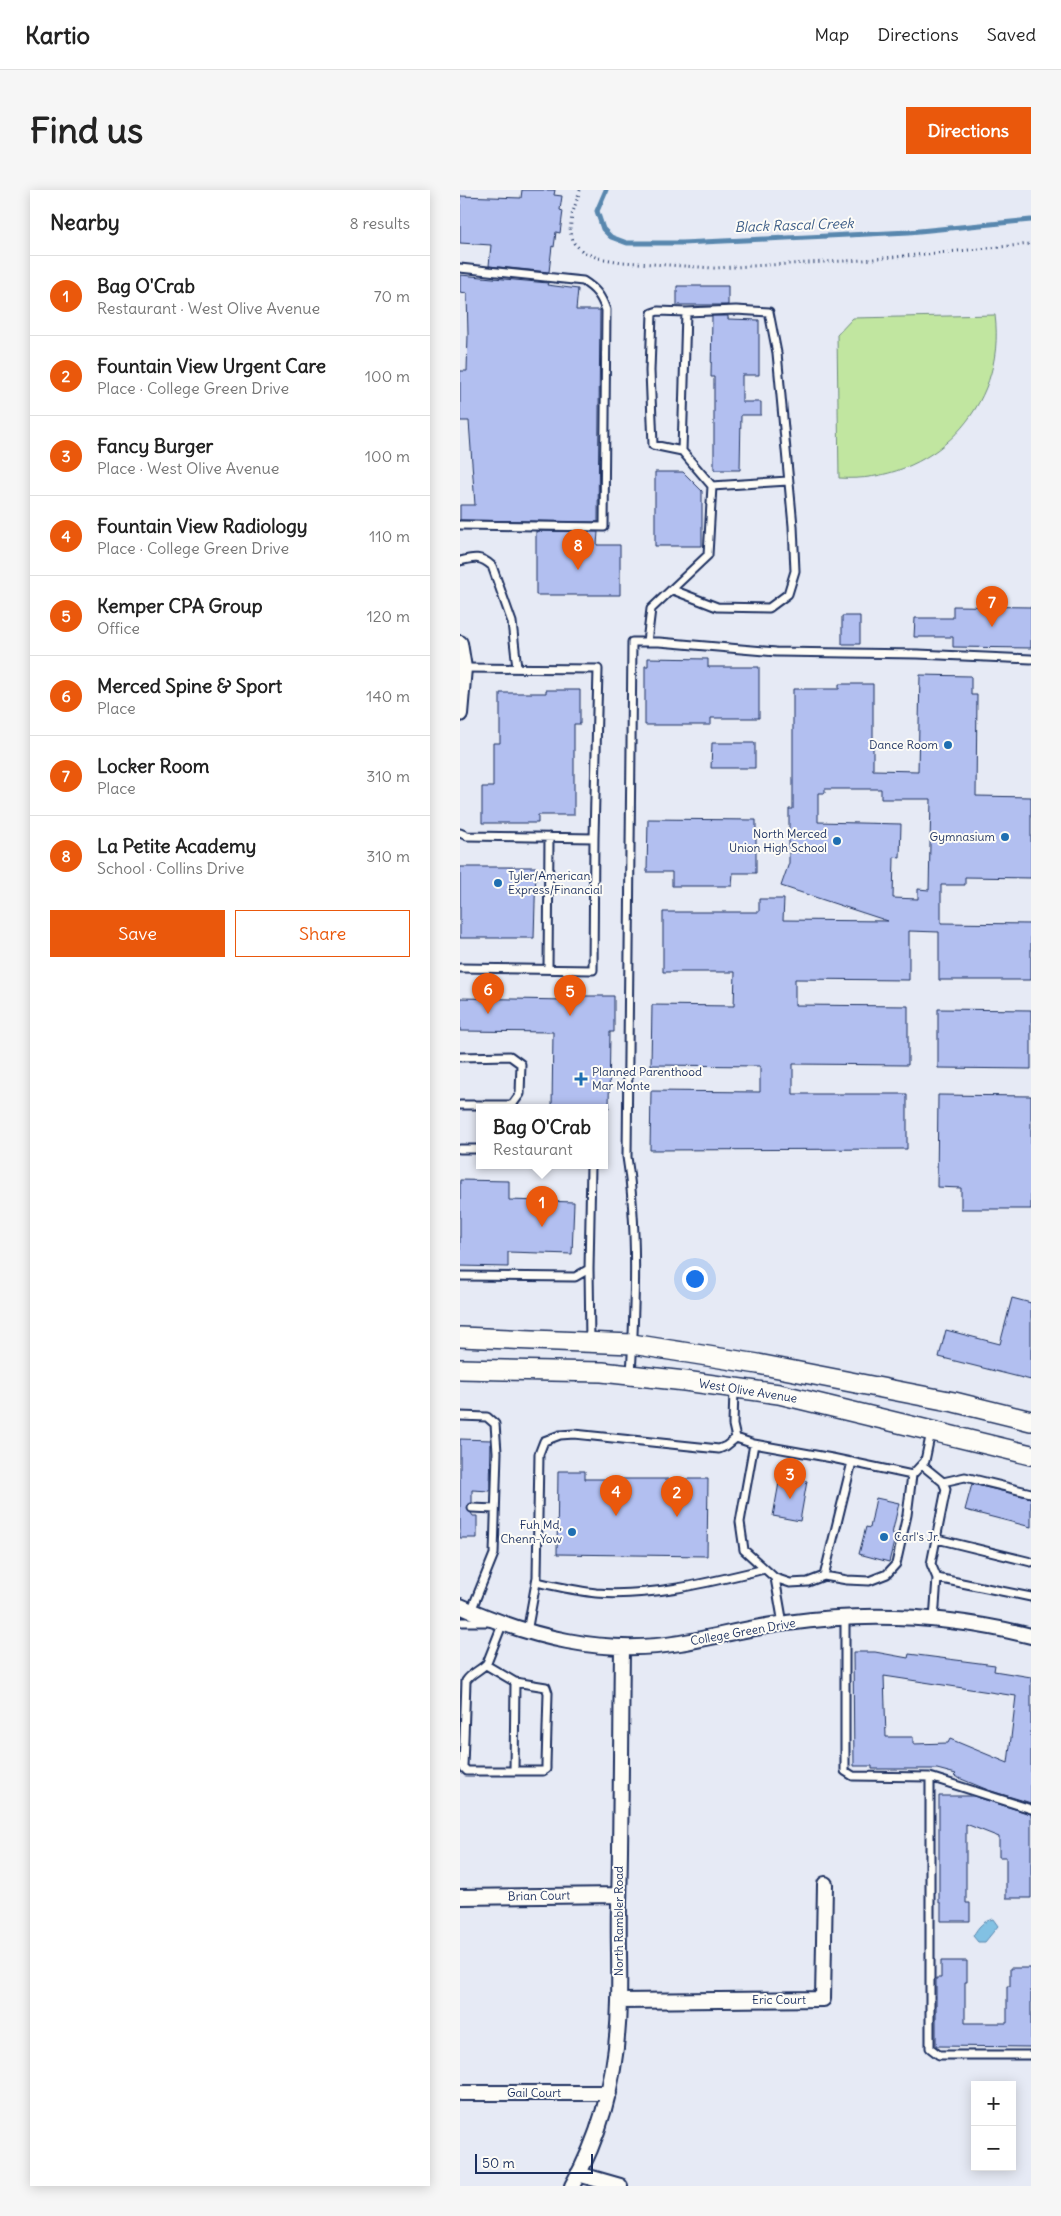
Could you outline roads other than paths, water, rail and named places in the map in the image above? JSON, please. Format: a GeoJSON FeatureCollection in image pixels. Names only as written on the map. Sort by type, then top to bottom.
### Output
{"type":"FeatureCollection","features":[{"type":"Feature","properties":{"kind":"main road"},"geometry":{"type":"LineString","coordinates":[[460,1337],[632,1344],[758,1364],[954,1402],[1031,1421]]}},
{"type":"Feature","properties":{"kind":"main road","name":"West Olive Avenue"},"geometry":{"type":"LineString","coordinates":[[460,1369],[503,1368],[631,1375],[779,1394],[1031,1455]]}},
{"type":"Feature","properties":{"kind":"street"},"geometry":{"type":"LineString","coordinates":[[460,643],[464,668],[460,714]]}},
{"type":"Feature","properties":{"kind":"street","name":"College Green Drive"},"geometry":{"type":"LineString","coordinates":[[465,1609],[498,1623],[527,1632],[577,1643],[622,1648],[678,1644],[782,1624],[845,1618],[897,1617],[934,1620],[1005,1629],[1031,1636]]}},
{"type":"Feature","properties":{"kind":"street","name":"North Rambler Road"},"geometry":{"type":"LineString","coordinates":[[575,2180],[596,2137],[609,2093],[619,2001],[622,1648]]}},
{"type":"Feature","properties":{"kind":"street","name":"Eric Court"},"geometry":{"type":"LineString","coordinates":[[619,2001],[823,1999],[825,1884]]}},
{"type":"Feature","properties":{"kind":"street","name":"Brian Court"},"geometry":{"type":"LineString","coordinates":[[460,1897],[619,1895]]}},
{"type":"Feature","properties":{"kind":"street","name":"Gail Court"},"geometry":{"type":"LineString","coordinates":[[460,2093],[609,2093]]}},
{"type":"Feature","properties":{"kind":"street"},"geometry":{"type":"LineString","coordinates":[[575,2180],[620,2186]]}},
{"type":"Feature","properties":{"kind":"lane"},"geometry":{"type":"LineString","coordinates":[[460,268],[584,282],[594,288],[602,297],[606,310],[604,527],[460,526]]}},
{"type":"Feature","properties":{"kind":"lane"},"geometry":{"type":"LineString","coordinates":[[647,642],[651,609],[708,555],[712,486],[682,451],[653,445],[650,371],[652,313],[658,311],[736,310],[769,312],[777,353],[793,526],[795,571],[788,594],[769,608],[717,607],[673,590]]}},
{"type":"Feature","properties":{"kind":"lane"},"geometry":{"type":"LineString","coordinates":[[682,451],[686,312]]}},
{"type":"Feature","properties":{"kind":"lane"},"geometry":{"type":"LineString","coordinates":[[712,486],[788,481]]}},
{"type":"Feature","properties":{"kind":"lane"},"geometry":{"type":"LineString","coordinates":[[460,560],[475,556],[486,560],[492,566],[512,622],[517,668]]}},
{"type":"Feature","properties":{"kind":"lane"},"geometry":{"type":"LineString","coordinates":[[631,1375],[634,1238],[633,1196],[627,1157],[632,642],[776,652],[908,654],[1031,659]]}},
{"type":"Feature","properties":{"kind":"lane"},"geometry":{"type":"LineString","coordinates":[[460,968],[593,970],[598,669],[464,668]]}},
{"type":"Feature","properties":{"kind":"lane"},"geometry":{"type":"LineString","coordinates":[[460,832],[468,836],[594,838]]}},
{"type":"Feature","properties":{"kind":"lane"},"geometry":{"type":"LineString","coordinates":[[548,969],[549,837]]}},
{"type":"Feature","properties":{"kind":"lane"},"geometry":{"type":"LineString","coordinates":[[460,1057],[510,1056],[521,1064],[520,1094],[513,1104]]}},
{"type":"Feature","properties":{"kind":"lane"},"geometry":{"type":"LineString","coordinates":[[460,1105],[476,1105]]}},
{"type":"Feature","properties":{"kind":"lane"},"geometry":{"type":"LineString","coordinates":[[460,1149],[476,1149]]}},
{"type":"Feature","properties":{"kind":"lane"},"geometry":{"type":"LineString","coordinates":[[590,1342],[591,1169]]}},
{"type":"Feature","properties":{"kind":"lane"},"geometry":{"type":"LineString","coordinates":[[460,1276],[574,1277],[590,1269]]}},
{"type":"Feature","properties":{"kind":"lane"},"geometry":{"type":"LineString","coordinates":[[734,1388],[733,1425],[736,1438]]}},
{"type":"Feature","properties":{"kind":"lane"},"geometry":{"type":"LineString","coordinates":[[460,1416],[487,1417],[495,1424],[494,1554],[465,1609]]}},
{"type":"Feature","properties":{"kind":"lane"},"geometry":{"type":"LineString","coordinates":[[754,1444],[740,1522],[744,1550],[776,1578],[790,1583],[808,1582],[824,1576],[846,1580],[869,1581],[888,1574],[896,1564],[907,1515],[912,1475],[925,1462],[932,1430]]}},
{"type":"Feature","properties":{"kind":"lane"},"geometry":{"type":"LineString","coordinates":[[527,1632],[536,1582],[539,1454],[544,1441],[560,1435],[574,1434],[719,1449],[736,1438]]}},
{"type":"Feature","properties":{"kind":"lane"},"geometry":{"type":"LineString","coordinates":[[736,1438],[754,1444],[912,1475]]}},
{"type":"Feature","properties":{"kind":"lane"},"geometry":{"type":"LineString","coordinates":[[824,1576],[852,1462]]}},
{"type":"Feature","properties":{"kind":"lane"},"geometry":{"type":"LineString","coordinates":[[922,1465],[943,1482],[946,1489],[931,1564],[937,1578],[934,1620]]}},
{"type":"Feature","properties":{"kind":"lane"},"geometry":{"type":"LineString","coordinates":[[943,1482],[965,1476],[1031,1493]]}},
{"type":"Feature","properties":{"kind":"lane"},"geometry":{"type":"LineString","coordinates":[[472,1508],[495,1509]]}},
{"type":"Feature","properties":{"kind":"lane"},"geometry":{"type":"LineString","coordinates":[[936,1539],[1031,1562]]}},
{"type":"Feature","properties":{"kind":"lane"},"geometry":{"type":"LineString","coordinates":[[536,1582],[595,1593],[622,1594],[705,1584],[766,1569]]}},
{"type":"Feature","properties":{"kind":"lane"},"geometry":{"type":"LineString","coordinates":[[776,1578],[782,1624]]}},
{"type":"Feature","properties":{"kind":"lane"},"geometry":{"type":"LineString","coordinates":[[937,1578],[1031,1597]]}},
{"type":"Feature","properties":{"kind":"lane"},"geometry":{"type":"LineString","coordinates":[[845,1618],[845,1771],[853,1776],[930,1777],[1031,1809]]}},
{"type":"Feature","properties":{"kind":"lane"},"geometry":{"type":"LineString","coordinates":[[460,1622],[498,1623],[486,1665],[481,1670],[472,1674],[466,1681],[463,1767],[467,1771],[546,1769],[548,1693],[546,1687],[515,1682],[486,1665]]}},
{"type":"Feature","properties":{"kind":"lane"},"geometry":{"type":"LineString","coordinates":[[514,1771],[515,1682]]}},
{"type":"Feature","properties":{"kind":"lane"},"geometry":{"type":"LineString","coordinates":[[930,1777],[930,2048],[939,2055],[1031,2055]]}},
{"type":"Feature","properties":{"kind":"water"},"geometry":{"type":"Polygon","coordinates":[[[993,1919],[998,1926],[985,1942],[978,1942],[973,1936],[983,1923],[993,1919]]]}},
{"type":"Feature","properties":{"kind":"waterway","name":"Black Rascal Creek"},"geometry":{"type":"LineString","coordinates":[[606,190],[597,211],[603,229],[611,237],[627,243],[682,243],[909,232],[1031,220]]}},
{"type":"Feature","properties":{"kind":"place","name":"La Petite Academy"},"geometry":{"type":"Point","coordinates":[578,570]}},
{"type":"Feature","properties":{"kind":"place","name":"Locker Room"},"geometry":{"type":"Point","coordinates":[992,627]}},
{"type":"Feature","properties":{"kind":"place","name":"Dance Room"},"geometry":{"type":"Point","coordinates":[948,745]}},
{"type":"Feature","properties":{"kind":"place","name":"Gymnasium"},"geometry":{"type":"Point","coordinates":[1005,837]}},
{"type":"Feature","properties":{"kind":"place","name":"North Merced Union High School"},"geometry":{"type":"Point","coordinates":[837,841]}},
{"type":"Feature","properties":{"kind":"place","name":"Tyler/American Express/Financial"},"geometry":{"type":"Point","coordinates":[498,883]}},
{"type":"Feature","properties":{"kind":"place","name":"Merced Spine & Sport"},"geometry":{"type":"Point","coordinates":[488,1014]}},
{"type":"Feature","properties":{"kind":"place","name":"Kemper CPA Group"},"geometry":{"type":"Point","coordinates":[570,1016]}},
{"type":"Feature","properties":{"kind":"place","name":"Planned Parenthood Mar Monte"},"geometry":{"type":"Point","coordinates":[581,1079]}},
{"type":"Feature","properties":{"kind":"place","name":"Bag O'Crab"},"geometry":{"type":"Point","coordinates":[542,1227]}},
{"type":"Feature","properties":{"kind":"place","name":"Fancy Burger"},"geometry":{"type":"Point","coordinates":[790,1499]}},
{"type":"Feature","properties":{"kind":"place","name":"Fountain View Radiology"},"geometry":{"type":"Point","coordinates":[616,1516]}},
{"type":"Feature","properties":{"kind":"place","name":"Fountain View Urgent Care"},"geometry":{"type":"Point","coordinates":[677,1517]}},
{"type":"Feature","properties":{"kind":"place","name":"Fuh Md, Chenn-Yow"},"geometry":{"type":"Point","coordinates":[572,1532]}},
{"type":"Feature","properties":{"kind":"place","name":"Carl's Jr."},"geometry":{"type":"Point","coordinates":[884,1537]}}]}
